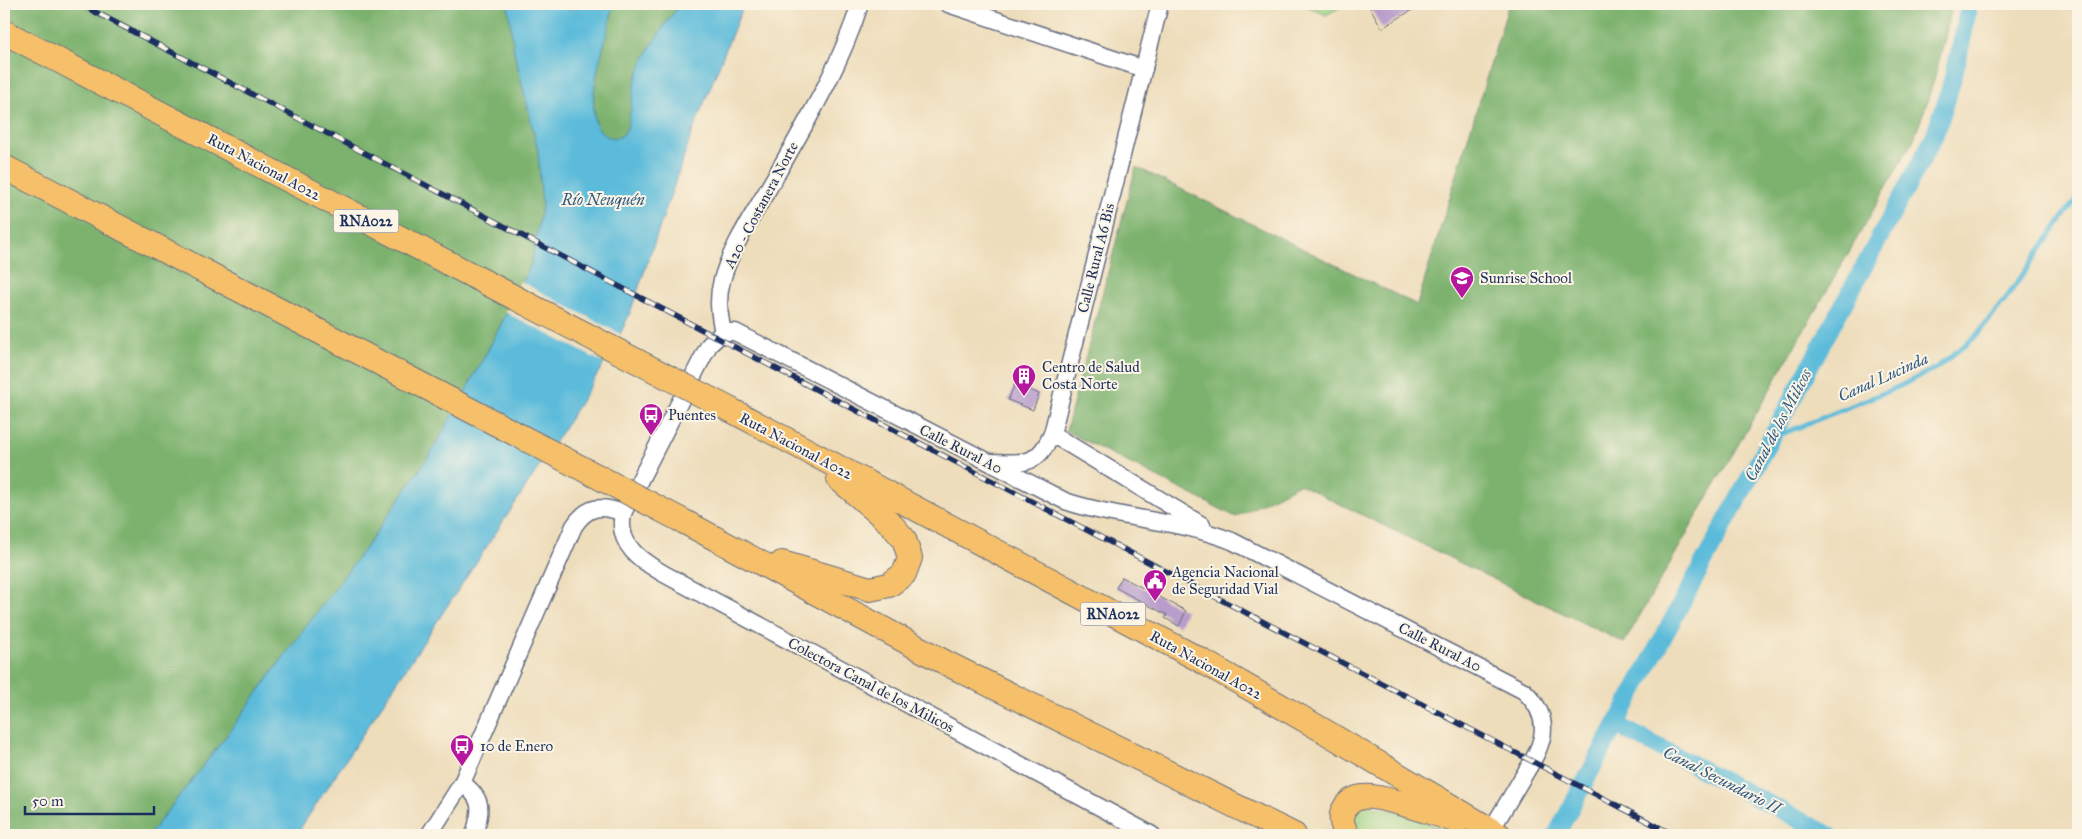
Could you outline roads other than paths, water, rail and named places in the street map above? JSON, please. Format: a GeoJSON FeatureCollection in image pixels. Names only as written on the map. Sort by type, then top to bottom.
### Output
{"type":"FeatureCollection","features":[{"type":"Feature","properties":{"kind":"highway","name":"Ruta Nacional A022"},"geometry":{"type":"LineString","coordinates":[[4,32],[729,409],[1202,661],[1495,833]]}},
{"type":"Feature","properties":{"kind":"highway"},"geometry":{"type":"LineString","coordinates":[[4,167],[681,520],[967,674],[1294,835]]}},
{"type":"Feature","properties":{"kind":"highway"},"geometry":{"type":"LineString","coordinates":[[728,546],[859,587],[880,588],[898,580],[904,574],[910,558],[904,539],[898,531],[806,451]]}},
{"type":"Feature","properties":{"kind":"highway"},"geometry":{"type":"LineString","coordinates":[[1347,835],[1341,819],[1343,812],[1353,800],[1370,796],[1495,833]]}},
{"type":"Feature","properties":{"kind":"street","name":"A20 - Costanera Norte"},"geometry":{"type":"LineString","coordinates":[[723,332],[719,315],[718,297],[727,263],[814,109],[834,68],[860,4]]}},
{"type":"Feature","properties":{"kind":"street"},"geometry":{"type":"LineString","coordinates":[[948,4],[1144,69]]}},
{"type":"Feature","properties":{"kind":"street","name":"Calle Rural A6 Bis"},"geometry":{"type":"LineString","coordinates":[[986,462],[1016,462],[1038,457],[1045,449],[1052,434],[1160,4]]}},
{"type":"Feature","properties":{"kind":"street","name":"Calle Rural A0"},"geometry":{"type":"LineString","coordinates":[[723,332],[735,332],[1046,493],[1085,508],[1192,527],[1212,533],[1255,552],[1515,685],[1533,699],[1542,718],[1544,730],[1540,748],[1495,833]]}},
{"type":"Feature","properties":{"kind":"street"},"geometry":{"type":"LineString","coordinates":[[429,835],[462,783],[574,526],[584,513],[599,508],[623,513],[709,344],[723,332]]}},
{"type":"Feature","properties":{"kind":"street","name":"Calle Rural A0"},"geometry":{"type":"LineString","coordinates":[[1052,434],[1188,516],[1212,533]]}},
{"type":"Feature","properties":{"kind":"street","name":"Colectora Canal de los Milicos"},"geometry":{"type":"LineString","coordinates":[[623,513],[622,534],[628,546],[650,566],[1151,835]]}},
{"type":"Feature","properties":{"kind":"street"},"geometry":{"type":"LineString","coordinates":[[462,783],[476,795],[480,804],[480,815],[474,835]]}},
{"type":"Feature","properties":{"kind":"water","name":"Río Neuquén"},"geometry":{"type":"Polygon","coordinates":[[[508,4],[561,4],[567,9],[575,9],[582,4],[613,4],[596,77],[594,106],[597,126],[603,134],[617,138],[626,131],[636,79],[644,59],[654,41],[679,6],[681,4],[744,4],[692,133],[630,313],[615,345],[526,487],[296,835],[149,835],[224,739],[372,539],[431,453],[486,354],[531,265],[542,205],[538,150],[514,51],[508,4]]]}},
{"type":"Feature","properties":{"kind":"waterway","name":"Canal de los Milicos"},"geometry":{"type":"LineString","coordinates":[[1556,835],[1933,139],[1954,73],[1969,4]]}},
{"type":"Feature","properties":{"kind":"waterway","name":"Canal Lucinda"},"geometry":{"type":"LineString","coordinates":[[1772,438],[1898,387],[1936,368],[1974,338],[2007,297],[2078,196]]}},
{"type":"Feature","properties":{"kind":"waterway","name":"Canal Secundario II"},"geometry":{"type":"LineString","coordinates":[[1616,725],[1829,835]]}},
{"type":"Feature","properties":{"kind":"railway"},"geometry":{"type":"LineString","coordinates":[[80,4],[794,378],[1674,835]]}},
{"type":"Feature","properties":{"kind":"place","name":"Sunrise School"},"geometry":{"type":"Point","coordinates":[1462,299]}},
{"type":"Feature","properties":{"kind":"place","name":"Centro de Salud Costa Norte"},"geometry":{"type":"Point","coordinates":[1024,397]}},
{"type":"Feature","properties":{"kind":"place","name":"Puentes"},"geometry":{"type":"Point","coordinates":[651,436]}},
{"type":"Feature","properties":{"kind":"place","name":"Agencia Nacional de Seguridad Vial"},"geometry":{"type":"Point","coordinates":[1155,602]}},
{"type":"Feature","properties":{"kind":"place","name":"10 de Enero"},"geometry":{"type":"Point","coordinates":[462,767]}}]}
